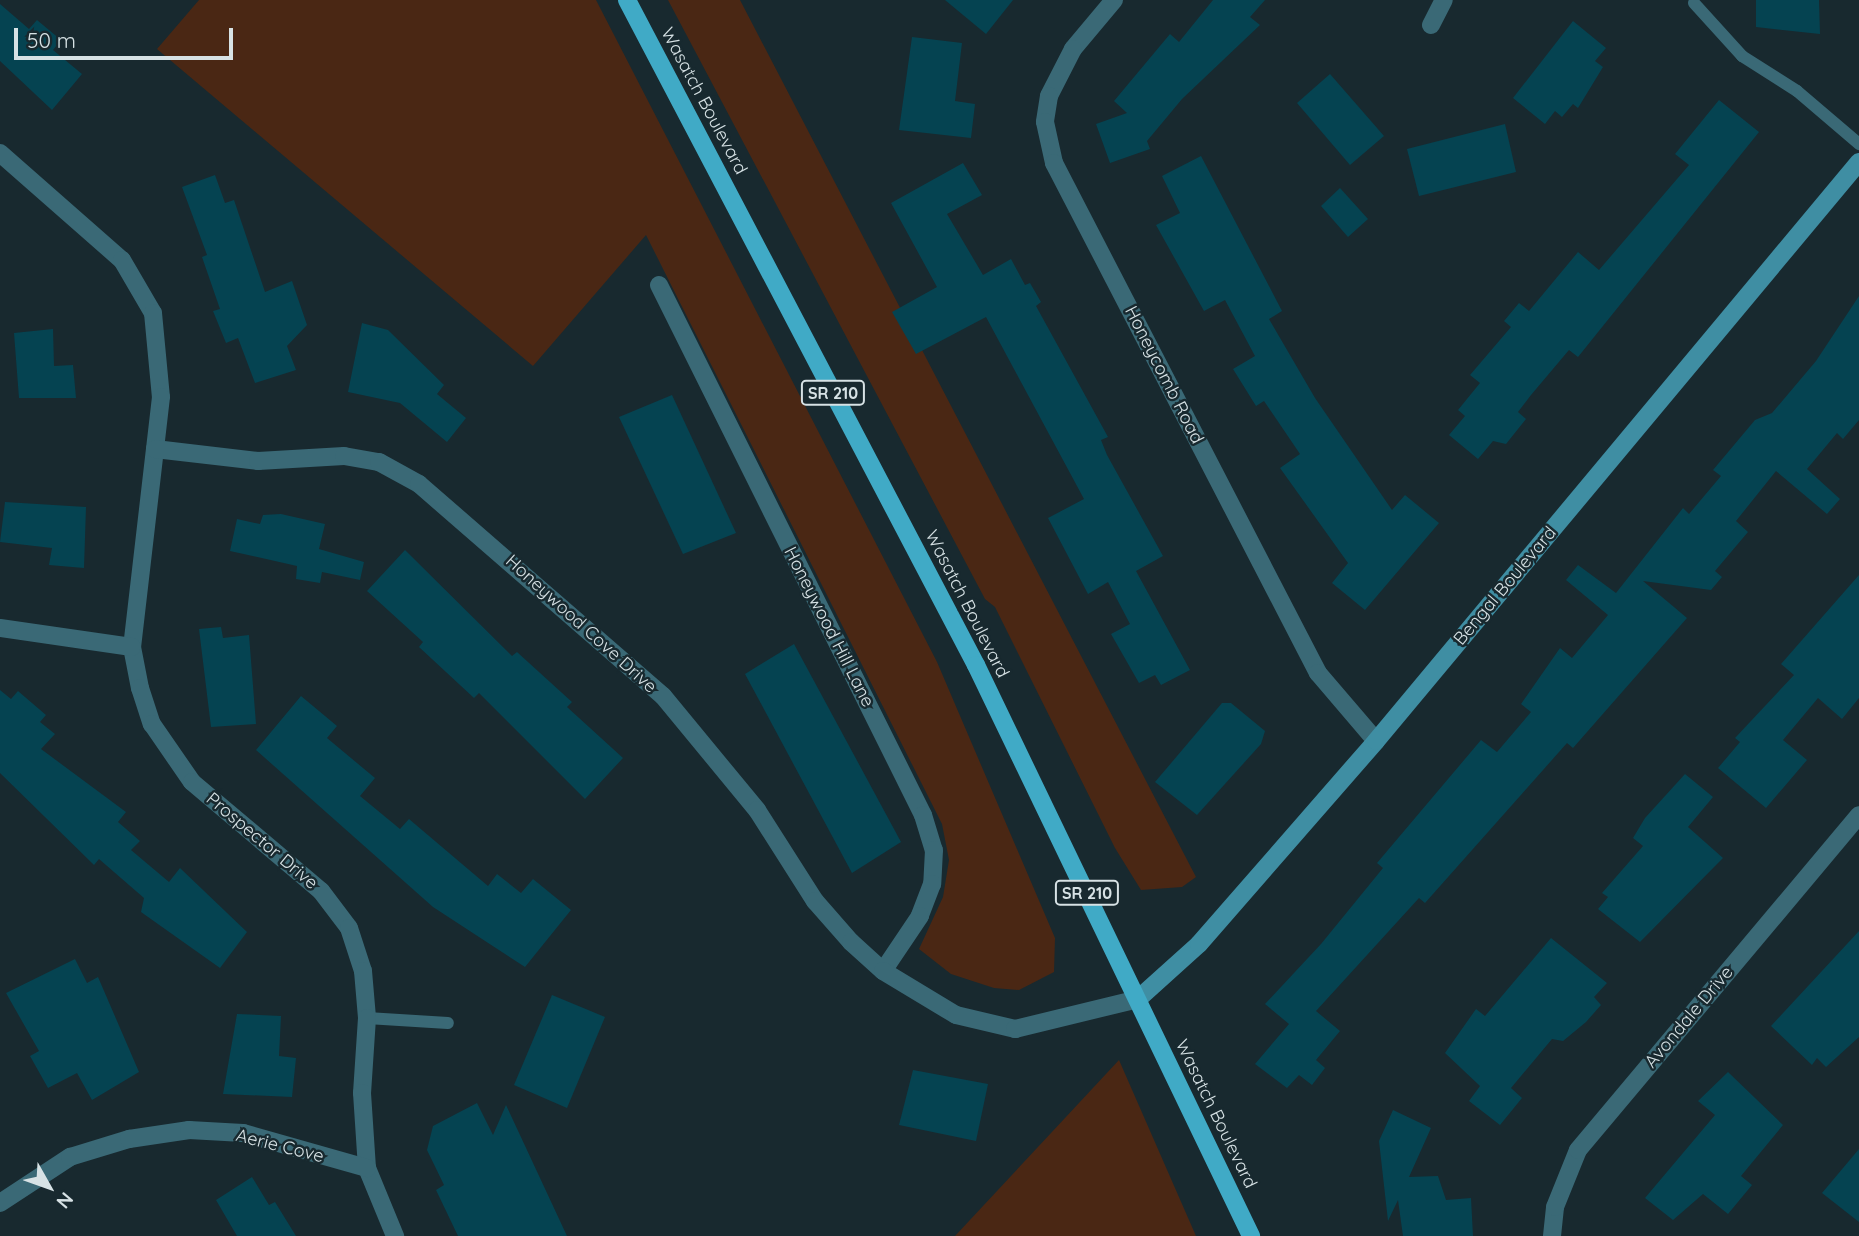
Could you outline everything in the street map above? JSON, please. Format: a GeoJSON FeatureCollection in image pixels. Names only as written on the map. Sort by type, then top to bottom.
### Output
{"type":"FeatureCollection","features":[{"type":"Feature","properties":{"kind":"main road","name":"Wasatch Boulevard"},"geometry":{"type":"LineString","coordinates":[[627,0],[970,653],[1251,1236]]}},
{"type":"Feature","properties":{"kind":"main road","name":"Bengal Boulevard"},"geometry":{"type":"LineString","coordinates":[[1138,999],[1199,944],[1376,741],[1859,162]]}},
{"type":"Feature","properties":{"kind":"street","name":"Honeycomb Road"},"geometry":{"type":"LineString","coordinates":[[1114,0],[1073,49],[1049,96],[1045,122],[1054,163],[1318,673],[1376,741]]}},
{"type":"Feature","properties":{"kind":"street"},"geometry":{"type":"LineString","coordinates":[[1431,25],[1444,0]]}},
{"type":"Feature","properties":{"kind":"street","name":"Prospector Drive"},"geometry":{"type":"LineString","coordinates":[[0,153],[96,234],[141,287],[153,313],[161,369],[155,449],[132,647],[148,712],[170,754],[192,782],[321,891],[348,928],[363,971],[367,1018],[362,1093],[367,1168],[395,1236]]}},
{"type":"Feature","properties":{"kind":"street","name":"Honeywood Hill Lane"},"geometry":{"type":"LineString","coordinates":[[659,285],[923,815],[934,850],[932,884],[920,916],[883,971]]}},
{"type":"Feature","properties":{"kind":"street","name":"Honeywood Cove Drive"},"geometry":{"type":"LineString","coordinates":[[155,449],[258,461],[344,456],[379,462],[419,484],[663,696],[757,810],[815,901],[883,971],[988,1028],[1015,1030],[1138,999]]}},
{"type":"Feature","properties":{"kind":"street"},"geometry":{"type":"LineString","coordinates":[[0,628],[132,647]]}},
{"type":"Feature","properties":{"kind":"street","name":"Avondale Drive"},"geometry":{"type":"LineString","coordinates":[[1552,1236],[1555,1207],[1578,1150],[1859,815]]}},
{"type":"Feature","properties":{"kind":"street","name":"Aerie Cove"},"geometry":{"type":"LineString","coordinates":[[0,1203],[70,1157],[189,1130],[243,1133],[367,1168]]}},
{"type":"Feature","properties":{"kind":"lane"},"geometry":{"type":"LineString","coordinates":[[1694,3],[1742,56],[1797,91],[1859,144]]}},
{"type":"Feature","properties":{"kind":"lane"},"geometry":{"type":"LineString","coordinates":[[367,1018],[448,1023]]}},
{"type":"Feature","properties":{"kind":"shaded area"},"geometry":{"type":"Polygon","coordinates":[[[199,0],[596,0],[937,662],[1055,938],[1054,972],[1019,990],[994,988],[951,974],[919,949],[943,897],[949,860],[942,824],[646,235],[533,366],[157,49],[199,0]]]}},
{"type":"Feature","properties":{"kind":"shaded area"},"geometry":{"type":"Polygon","coordinates":[[[668,0],[740,0],[1196,877],[1182,887],[1141,890],[1115,848],[995,607],[985,599],[668,0]]]}},
{"type":"Feature","properties":{"kind":"shaded area"},"geometry":{"type":"Polygon","coordinates":[[[1119,1060],[1196,1236],[955,1236],[1065,1118],[1119,1060]]]}},
{"type":"Feature","properties":{"kind":"building"},"geometry":{"type":"Polygon","coordinates":[[[945,0],[1013,0],[986,34],[945,0]]]}},
{"type":"Feature","properties":{"kind":"building"},"geometry":{"type":"Polygon","coordinates":[[[1213,0],[1265,0],[1250,17],[1260,25],[1182,99],[1147,141],[1150,149],[1110,163],[1096,124],[1127,113],[1114,101],[1170,34],[1179,42],[1213,0]]]}},
{"type":"Feature","properties":{"kind":"building"},"geometry":{"type":"Polygon","coordinates":[[[1756,0],[1819,0],[1820,34],[1756,27],[1756,0]]]}},
{"type":"Feature","properties":{"kind":"building"},"geometry":{"type":"Polygon","coordinates":[[[0,4],[29,29],[37,20],[61,40],[53,50],[82,74],[52,110],[0,61],[0,4]]]}},
{"type":"Feature","properties":{"kind":"building"},"geometry":{"type":"Polygon","coordinates":[[[1573,21],[1606,48],[1595,61],[1603,67],[1578,108],[1573,104],[1562,117],[1555,111],[1545,124],[1513,98],[1573,21]]]}},
{"type":"Feature","properties":{"kind":"building"},"geometry":{"type":"Polygon","coordinates":[[[912,37],[962,43],[955,101],[975,104],[971,138],[899,130],[912,37]]]}},
{"type":"Feature","properties":{"kind":"building"},"geometry":{"type":"Polygon","coordinates":[[[1330,74],[1384,136],[1350,165],[1297,103],[1330,74]]]}},
{"type":"Feature","properties":{"kind":"building"},"geometry":{"type":"Polygon","coordinates":[[[1719,100],[1759,132],[1578,357],[1569,350],[1531,395],[1518,412],[1526,419],[1506,444],[1493,441],[1478,459],[1449,435],[1465,416],[1458,410],[1480,383],[1470,375],[1511,327],[1504,321],[1519,303],[1529,311],[1578,252],[1599,270],[1689,165],[1675,154],[1719,100]]]}},
{"type":"Feature","properties":{"kind":"building"},"geometry":{"type":"Polygon","coordinates":[[[1505,124],[1516,172],[1419,196],[1407,149],[1505,124]]]}},
{"type":"Feature","properties":{"kind":"building"},"geometry":{"type":"Polygon","coordinates":[[[1201,156],[1282,311],[1269,319],[1315,398],[1392,510],[1405,495],[1439,523],[1365,610],[1332,583],[1348,563],[1280,468],[1300,454],[1264,401],[1256,406],[1233,369],[1255,356],[1225,300],[1204,311],[1156,225],[1180,213],[1162,176],[1201,156]]]}},
{"type":"Feature","properties":{"kind":"building"},"geometry":{"type":"Polygon","coordinates":[[[963,163],[982,195],[947,214],[983,275],[1011,259],[1025,285],[1030,283],[1041,302],[1036,306],[1108,437],[1101,440],[1107,455],[1163,556],[1136,571],[1190,670],[1161,685],[1155,675],[1139,683],[1111,634],[1130,624],[1108,582],[1088,594],[1048,518],[1084,499],[986,317],[916,354],[892,312],[937,287],[891,203],[963,163]]]}},
{"type":"Feature","properties":{"kind":"building"},"geometry":{"type":"Polygon","coordinates":[[[215,175],[225,203],[234,200],[265,292],[292,281],[307,325],[287,346],[296,370],[255,383],[238,338],[226,343],[213,311],[220,309],[202,257],[207,255],[182,187],[215,175]]]}},
{"type":"Feature","properties":{"kind":"building"},"geometry":{"type":"Polygon","coordinates":[[[1340,188],[1368,219],[1348,237],[1321,206],[1340,188]]]}},
{"type":"Feature","properties":{"kind":"building"},"geometry":{"type":"Polygon","coordinates":[[[1859,296],[1859,420],[1843,439],[1837,433],[1807,469],[1840,499],[1827,514],[1776,471],[1736,521],[1748,532],[1715,571],[1722,577],[1711,590],[1643,581],[1687,618],[1573,748],[1567,743],[1425,903],[1419,898],[1316,1011],[1340,1031],[1316,1060],[1325,1068],[1312,1085],[1299,1075],[1287,1088],[1255,1064],[1289,1024],[1265,1004],[1321,944],[1383,868],[1377,863],[1481,740],[1497,752],[1531,712],[1521,704],[1560,648],[1572,658],[1608,615],[1566,580],[1578,565],[1616,593],[1683,508],[1689,514],[1721,476],[1713,470],[1755,420],[1772,413],[1816,361],[1859,296]]]}},
{"type":"Feature","properties":{"kind":"building"},"geometry":{"type":"Polygon","coordinates":[[[362,323],[388,330],[444,385],[437,394],[466,418],[447,442],[400,403],[348,392],[362,323]]]}},
{"type":"Feature","properties":{"kind":"building"},"geometry":{"type":"Polygon","coordinates":[[[53,329],[54,366],[73,365],[76,398],[19,398],[14,333],[53,329]]]}},
{"type":"Feature","properties":{"kind":"building"},"geometry":{"type":"Polygon","coordinates":[[[672,395],[736,533],[683,554],[619,417],[672,395]]]}},
{"type":"Feature","properties":{"kind":"building"},"geometry":{"type":"Polygon","coordinates":[[[5,502],[86,507],[84,568],[49,565],[52,548],[0,542],[5,502]]]}},
{"type":"Feature","properties":{"kind":"building"},"geometry":{"type":"Polygon","coordinates":[[[281,514],[325,524],[319,549],[364,562],[360,580],[322,572],[320,583],[296,579],[297,566],[230,551],[237,519],[260,524],[263,515],[281,514]]]}},
{"type":"Feature","properties":{"kind":"building"},"geometry":{"type":"Polygon","coordinates":[[[405,550],[512,656],[517,652],[572,702],[567,707],[623,758],[585,799],[479,693],[474,698],[419,647],[423,642],[367,591],[405,550]]]}},
{"type":"Feature","properties":{"kind":"building"},"geometry":{"type":"Polygon","coordinates":[[[1859,575],[1859,698],[1842,719],[1818,698],[1783,740],[1807,760],[1766,808],[1718,768],[1740,742],[1735,738],[1794,675],[1781,664],[1859,575]]]}},
{"type":"Feature","properties":{"kind":"building"},"geometry":{"type":"Polygon","coordinates":[[[221,627],[223,638],[249,635],[256,724],[211,727],[199,629],[221,627]]]}},
{"type":"Feature","properties":{"kind":"building"},"geometry":{"type":"Polygon","coordinates":[[[794,644],[901,842],[852,873],[745,674],[794,644]]]}},
{"type":"Feature","properties":{"kind":"building"},"geometry":{"type":"Polygon","coordinates":[[[0,690],[11,699],[18,691],[46,715],[40,722],[55,734],[41,749],[126,812],[118,822],[140,841],[131,850],[169,882],[180,868],[247,932],[220,968],[141,912],[144,898],[99,859],[94,865],[0,773],[0,690]]]}},
{"type":"Feature","properties":{"kind":"building"},"geometry":{"type":"Polygon","coordinates":[[[301,696],[337,726],[327,738],[375,778],[360,796],[400,829],[409,819],[488,886],[497,874],[521,893],[533,879],[571,910],[525,967],[433,907],[256,750],[301,696]]]}},
{"type":"Feature","properties":{"kind":"building"},"geometry":{"type":"Polygon","coordinates":[[[1222,703],[1231,703],[1265,731],[1261,744],[1197,815],[1155,782],[1222,703]]]}},
{"type":"Feature","properties":{"kind":"building"},"geometry":{"type":"Polygon","coordinates":[[[1685,774],[1713,797],[1688,827],[1723,858],[1640,942],[1598,909],[1608,897],[1602,893],[1643,846],[1633,838],[1645,818],[1685,774]]]}},
{"type":"Feature","properties":{"kind":"building"},"geometry":{"type":"Polygon","coordinates":[[[1859,931],[1859,1037],[1826,1067],[1817,1058],[1812,1065],[1771,1026],[1859,931]]]}},
{"type":"Feature","properties":{"kind":"building"},"geometry":{"type":"Polygon","coordinates":[[[1551,938],[1607,983],[1594,997],[1601,1005],[1563,1041],[1552,1039],[1511,1088],[1522,1098],[1500,1125],[1469,1101],[1480,1086],[1445,1053],[1476,1009],[1485,1016],[1551,938]]]}},
{"type":"Feature","properties":{"kind":"building"},"geometry":{"type":"Polygon","coordinates":[[[75,959],[87,983],[98,977],[139,1072],[92,1100],[77,1073],[48,1088],[30,1056],[39,1051],[6,993],[75,959]]]}},
{"type":"Feature","properties":{"kind":"building"},"geometry":{"type":"Polygon","coordinates":[[[552,995],[605,1017],[567,1108],[514,1085],[552,995]]]}},
{"type":"Feature","properties":{"kind":"building"},"geometry":{"type":"Polygon","coordinates":[[[237,1014],[281,1016],[279,1056],[296,1058],[292,1097],[223,1094],[237,1014]]]}},
{"type":"Feature","properties":{"kind":"building"},"geometry":{"type":"Polygon","coordinates":[[[913,1070],[988,1084],[976,1141],[899,1125],[913,1070]]]}},
{"type":"Feature","properties":{"kind":"building"},"geometry":{"type":"Polygon","coordinates":[[[1728,1072],[1783,1125],[1741,1176],[1752,1185],[1728,1214],[1703,1194],[1673,1220],[1645,1198],[1715,1115],[1698,1101],[1728,1072]]]}},
{"type":"Feature","properties":{"kind":"building"},"geometry":{"type":"Polygon","coordinates":[[[477,1103],[493,1135],[506,1105],[567,1236],[458,1236],[436,1190],[444,1185],[427,1150],[433,1126],[477,1103]]]}},
{"type":"Feature","properties":{"kind":"building"},"geometry":{"type":"Polygon","coordinates":[[[1393,1110],[1431,1128],[1409,1177],[1438,1176],[1446,1200],[1471,1198],[1473,1236],[1403,1236],[1398,1200],[1388,1221],[1379,1141],[1393,1110]]]}},
{"type":"Feature","properties":{"kind":"building"},"geometry":{"type":"Polygon","coordinates":[[[1859,1149],[1859,1222],[1822,1193],[1859,1149]]]}},
{"type":"Feature","properties":{"kind":"building"},"geometry":{"type":"Polygon","coordinates":[[[252,1177],[269,1205],[275,1202],[296,1236],[237,1236],[216,1200],[252,1177]]]}}]}
